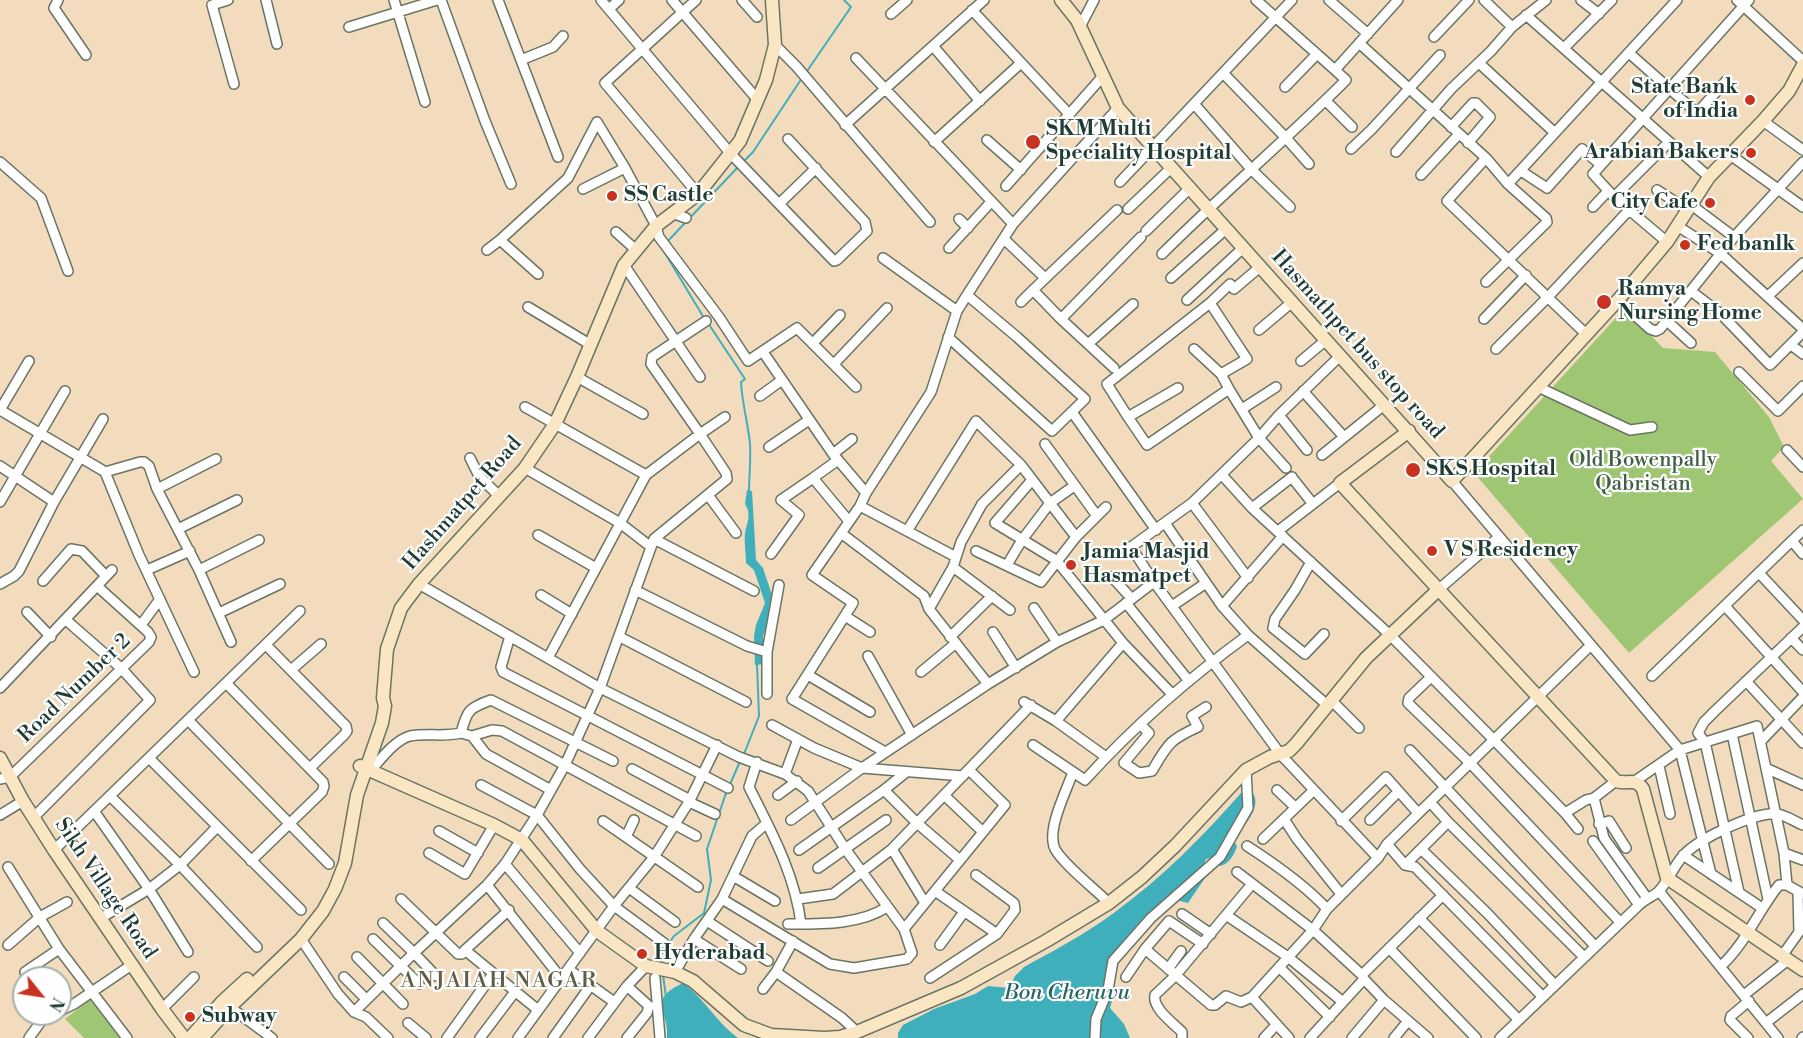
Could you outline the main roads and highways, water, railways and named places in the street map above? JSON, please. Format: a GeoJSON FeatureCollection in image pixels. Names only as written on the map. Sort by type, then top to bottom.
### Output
{"type":"FeatureCollection","features":[{"type":"Feature","properties":{"kind":"water"},"geometry":{"type":"Polygon","coordinates":[[[747,490],[752,491],[756,560],[763,568],[775,604],[763,636],[764,664],[755,665],[754,636],[765,603],[754,570],[746,563],[745,536],[749,515],[745,504],[747,490]]]}},
{"type":"Feature","properties":{"kind":"water","name":"Bon Cheruvu"},"geometry":{"type":"Polygon","coordinates":[[[1251,791],[1255,797],[1254,809],[1247,822],[1232,838],[1237,846],[1231,858],[1220,866],[1210,858],[1206,859],[1202,868],[1205,878],[1188,903],[1172,899],[1137,925],[1113,960],[1111,969],[1115,992],[1110,1008],[1124,1024],[1130,1038],[898,1038],[903,1025],[934,1009],[975,994],[988,986],[1009,988],[1015,976],[1024,967],[1082,934],[1133,899],[1182,855],[1242,792],[1251,791]]]}},
{"type":"Feature","properties":{"kind":"water"},"geometry":{"type":"Polygon","coordinates":[[[683,983],[738,1038],[667,1038],[662,1001],[672,989],[683,983]]]}},
{"type":"Feature","properties":{"kind":"waterway"},"geometry":{"type":"LineString","coordinates":[[805,74],[851,7],[844,0]]}},
{"type":"Feature","properties":{"kind":"waterway"},"geometry":{"type":"LineString","coordinates":[[743,162],[753,152],[802,78]]}},
{"type":"Feature","properties":{"kind":"waterway"},"geometry":{"type":"LineString","coordinates":[[667,242],[739,166]]}},
{"type":"Feature","properties":{"kind":"waterway"},"geometry":{"type":"LineString","coordinates":[[663,247],[704,318]]}},
{"type":"Feature","properties":{"kind":"waterway"},"geometry":{"type":"LineString","coordinates":[[708,323],[745,379],[741,382],[750,444],[749,493]]}},
{"type":"Feature","properties":{"kind":"waterway"},"geometry":{"type":"LineString","coordinates":[[744,754],[759,716],[757,664]]}},
{"type":"Feature","properties":{"kind":"waterway"},"geometry":{"type":"LineString","coordinates":[[662,964],[661,955],[674,936],[704,913],[711,880],[707,849],[725,796],[741,759]]}},
{"type":"Feature","properties":{"kind":"waterway"},"geometry":{"type":"LineString","coordinates":[[663,975],[666,997]]}},
{"type":"Feature","properties":{"kind":"place","name":"State Bank of India"},"geometry":{"type":"Point","coordinates":[1750,100]}},
{"type":"Feature","properties":{"kind":"place","name":"SKM Multi Speciality Hospital"},"geometry":{"type":"Point","coordinates":[1033,142]}},
{"type":"Feature","properties":{"kind":"place","name":"Arabian Bakers"},"geometry":{"type":"Point","coordinates":[1751,153]}},
{"type":"Feature","properties":{"kind":"place","name":"SS Castle"},"geometry":{"type":"Point","coordinates":[612,196]}},
{"type":"Feature","properties":{"kind":"place","name":"City Cafe"},"geometry":{"type":"Point","coordinates":[1710,203]}},
{"type":"Feature","properties":{"kind":"place","name":"Fed banlk"},"geometry":{"type":"Point","coordinates":[1685,245]}},
{"type":"Feature","properties":{"kind":"place","name":"Ramya Nursing Home"},"geometry":{"type":"Point","coordinates":[1604,302]}},
{"type":"Feature","properties":{"kind":"place","name":"SKS Hospital"},"geometry":{"type":"Point","coordinates":[1413,470]}},
{"type":"Feature","properties":{"kind":"place","name":"V S Residency"},"geometry":{"type":"Point","coordinates":[1432,551]}},
{"type":"Feature","properties":{"kind":"place","name":"Jamia Masjid Hasmatpet"},"geometry":{"type":"Point","coordinates":[1071,565]}},
{"type":"Feature","properties":{"kind":"place","name":"Hyderabad"},"geometry":{"type":"Point","coordinates":[642,954]}},
{"type":"Feature","properties":{"kind":"place","name":"Subway"},"geometry":{"type":"Point","coordinates":[190,1017]}},
{"type":"Feature","properties":{"kind":"district","name":"ANJAIAH NAGAR"},"geometry":{"type":"Point","coordinates":[499,982]}},
{"type":"Feature","properties":{"kind":"park label","name":"Old Bowenpally Qabristan"},"geometry":{"type":"Point","coordinates":[1643,473]}}]}
